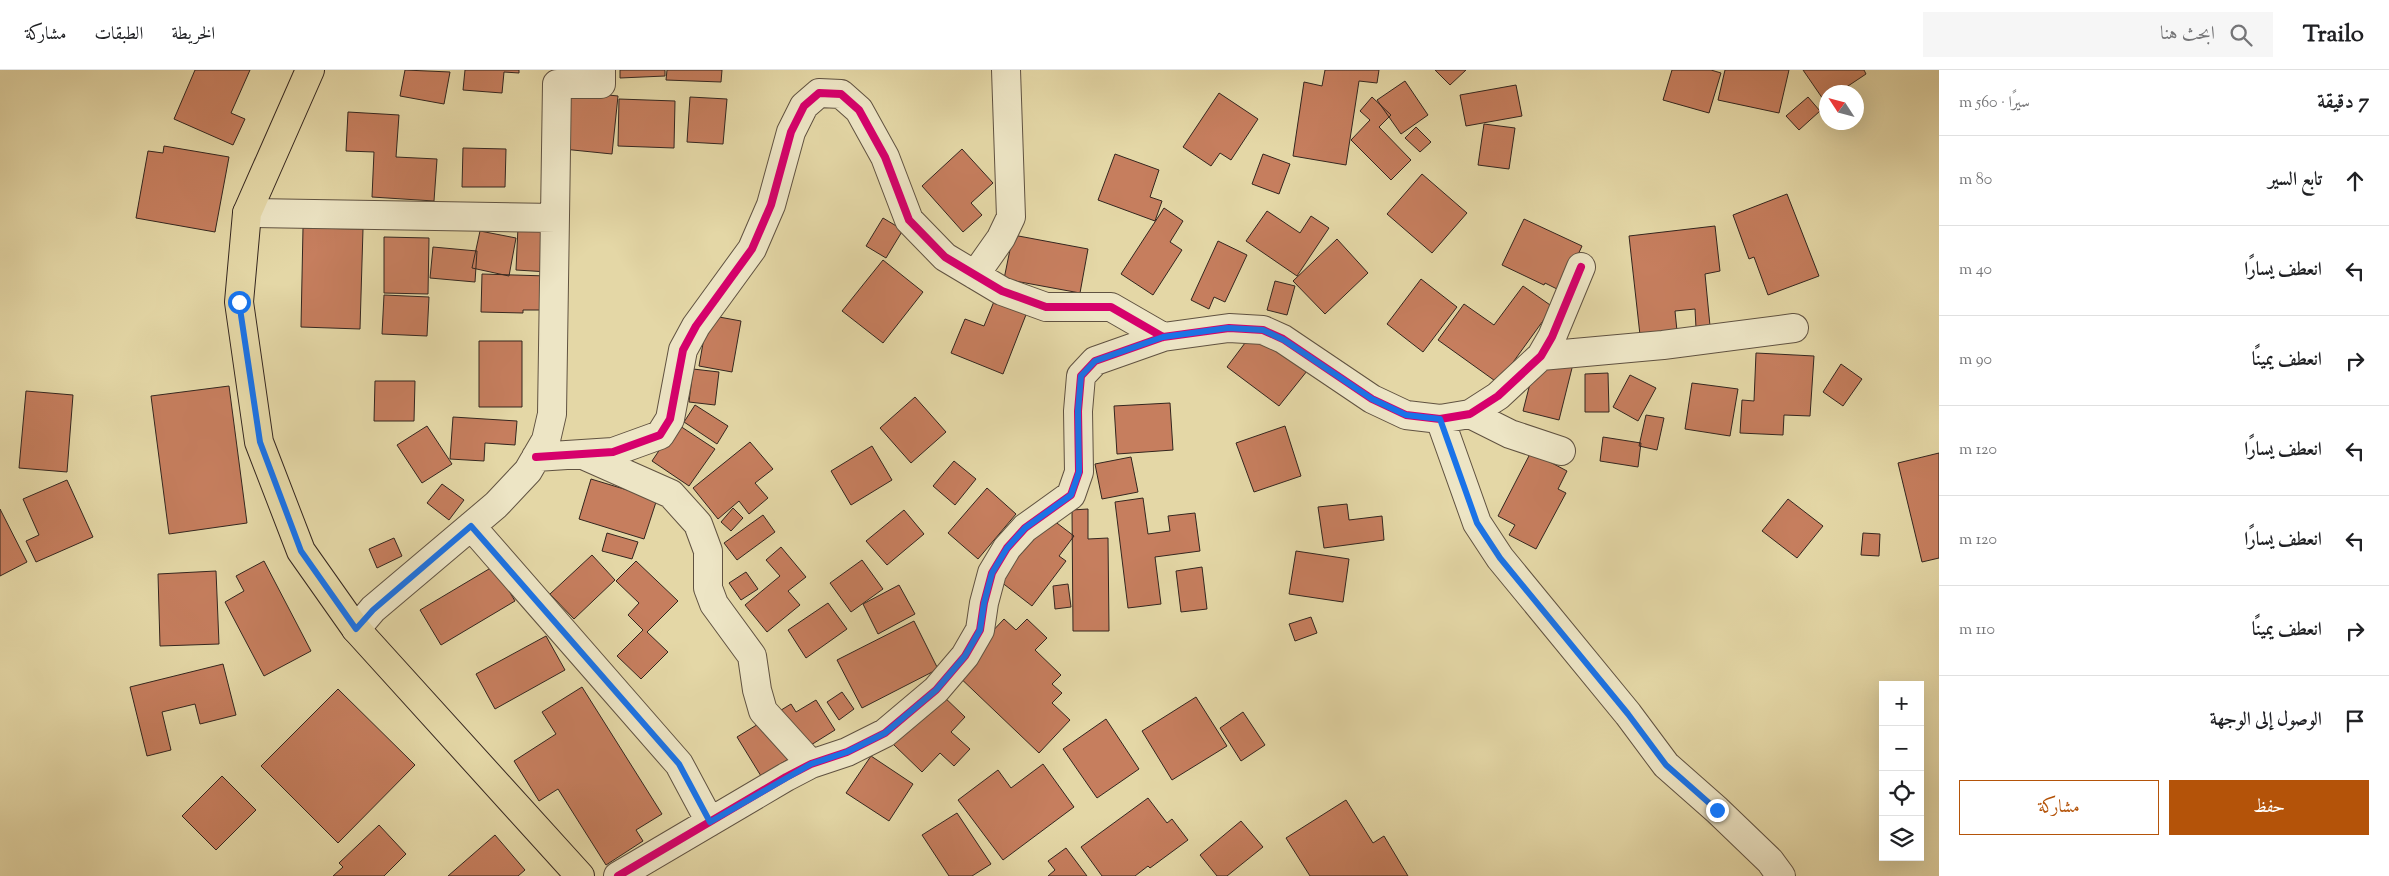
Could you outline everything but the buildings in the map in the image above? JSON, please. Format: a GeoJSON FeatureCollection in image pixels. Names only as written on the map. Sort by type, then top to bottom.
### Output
{"type":"FeatureCollection","features":[{"type":"Feature","properties":{"kind":"main road"},"geometry":{"type":"LineString","coordinates":[[310,70],[247,212],[239,302],[260,442],[301,551],[356,629],[580,876]]}},
{"type":"Feature","properties":{"kind":"street"},"geometry":{"type":"LineString","coordinates":[[356,629],[373,610],[496,505],[528,471],[546,440],[552,414],[557,84],[601,84],[602,70]]}},
{"type":"Feature","properties":{"kind":"street"},"geometry":{"type":"LineString","coordinates":[[975,275],[1001,238],[1011,217],[1006,70]]}},
{"type":"Feature","properties":{"kind":"street"},"geometry":{"type":"LineString","coordinates":[[536,457],[613,452],[660,435],[670,419],[683,350],[696,326],[752,248],[771,205],[791,132],[804,106],[819,93],[841,94],[860,110],[884,157],[909,220],[945,257],[1002,291],[1046,307],[1111,307],[1163,337]]}},
{"type":"Feature","properties":{"kind":"street"},"geometry":{"type":"LineString","coordinates":[[247,212],[555,218]]}},
{"type":"Feature","properties":{"kind":"street"},"geometry":{"type":"LineString","coordinates":[[618,876],[811,764],[847,752],[885,733],[936,690],[965,656],[980,630],[984,603],[992,573],[1007,548],[1025,528],[1071,495],[1079,472],[1078,411],[1081,376],[1095,361],[1163,337],[1228,328],[1263,330],[1284,340],[1372,399],[1406,415],[1440,419],[1470,414],[1498,396],[1541,356],[1552,336],[1581,267]]}},
{"type":"Feature","properties":{"kind":"street"},"geometry":{"type":"LineString","coordinates":[[1541,356],[1663,345],[1794,328]]}},
{"type":"Feature","properties":{"kind":"street"},"geometry":{"type":"LineString","coordinates":[[1470,414],[1510,434],[1562,451]]}},
{"type":"Feature","properties":{"kind":"street"},"geometry":{"type":"LineString","coordinates":[[1440,419],[1477,523],[1500,558],[1628,714],[1666,765],[1717,810],[1770,861],[1781,876]]}},
{"type":"Feature","properties":{"kind":"street"},"geometry":{"type":"LineString","coordinates":[[581,454],[671,494],[698,524],[708,551],[708,588],[714,604],[752,656],[763,711],[811,764]]}},
{"type":"Feature","properties":{"kind":"street"},"geometry":{"type":"LineString","coordinates":[[471,526],[679,764],[710,822]]}},
{"type":"Feature","properties":{"kind":"cycle path"},"geometry":{"type":"LineString","coordinates":[[536,457],[613,452],[660,435],[670,419],[683,350],[696,326],[752,249],[771,205],[791,132],[804,106],[819,93],[841,94],[859,110],[885,157],[909,220],[945,257],[1002,291],[1046,307],[1111,307],[1163,337]]}},
{"type":"Feature","properties":{"kind":"cycle path"},"geometry":{"type":"LineString","coordinates":[[618,876],[786,777],[811,764],[847,752],[885,733],[936,690],[965,656],[980,630],[984,603],[992,573],[1007,548],[1025,528],[1071,495],[1079,472],[1078,411],[1081,376],[1095,361],[1163,337],[1229,328],[1263,330],[1283,339],[1372,399],[1406,415],[1440,419],[1470,414],[1498,396],[1541,356],[1552,337],[1581,267]]}},
{"type":"Feature","properties":{"kind":"route"},"geometry":{"type":"LineString","coordinates":[[239,302],[260,442],[301,551],[356,629],[373,610],[471,526],[679,764],[710,822],[811,764],[847,752],[885,733],[936,690],[965,656],[980,630],[984,603],[992,573],[1007,548],[1025,528],[1071,495],[1079,472],[1078,411],[1081,376],[1095,361],[1163,337],[1228,328],[1263,330],[1284,340],[1372,399],[1406,415],[1440,419],[1477,523],[1500,558],[1628,714],[1666,765],[1717,810]]}}]}
